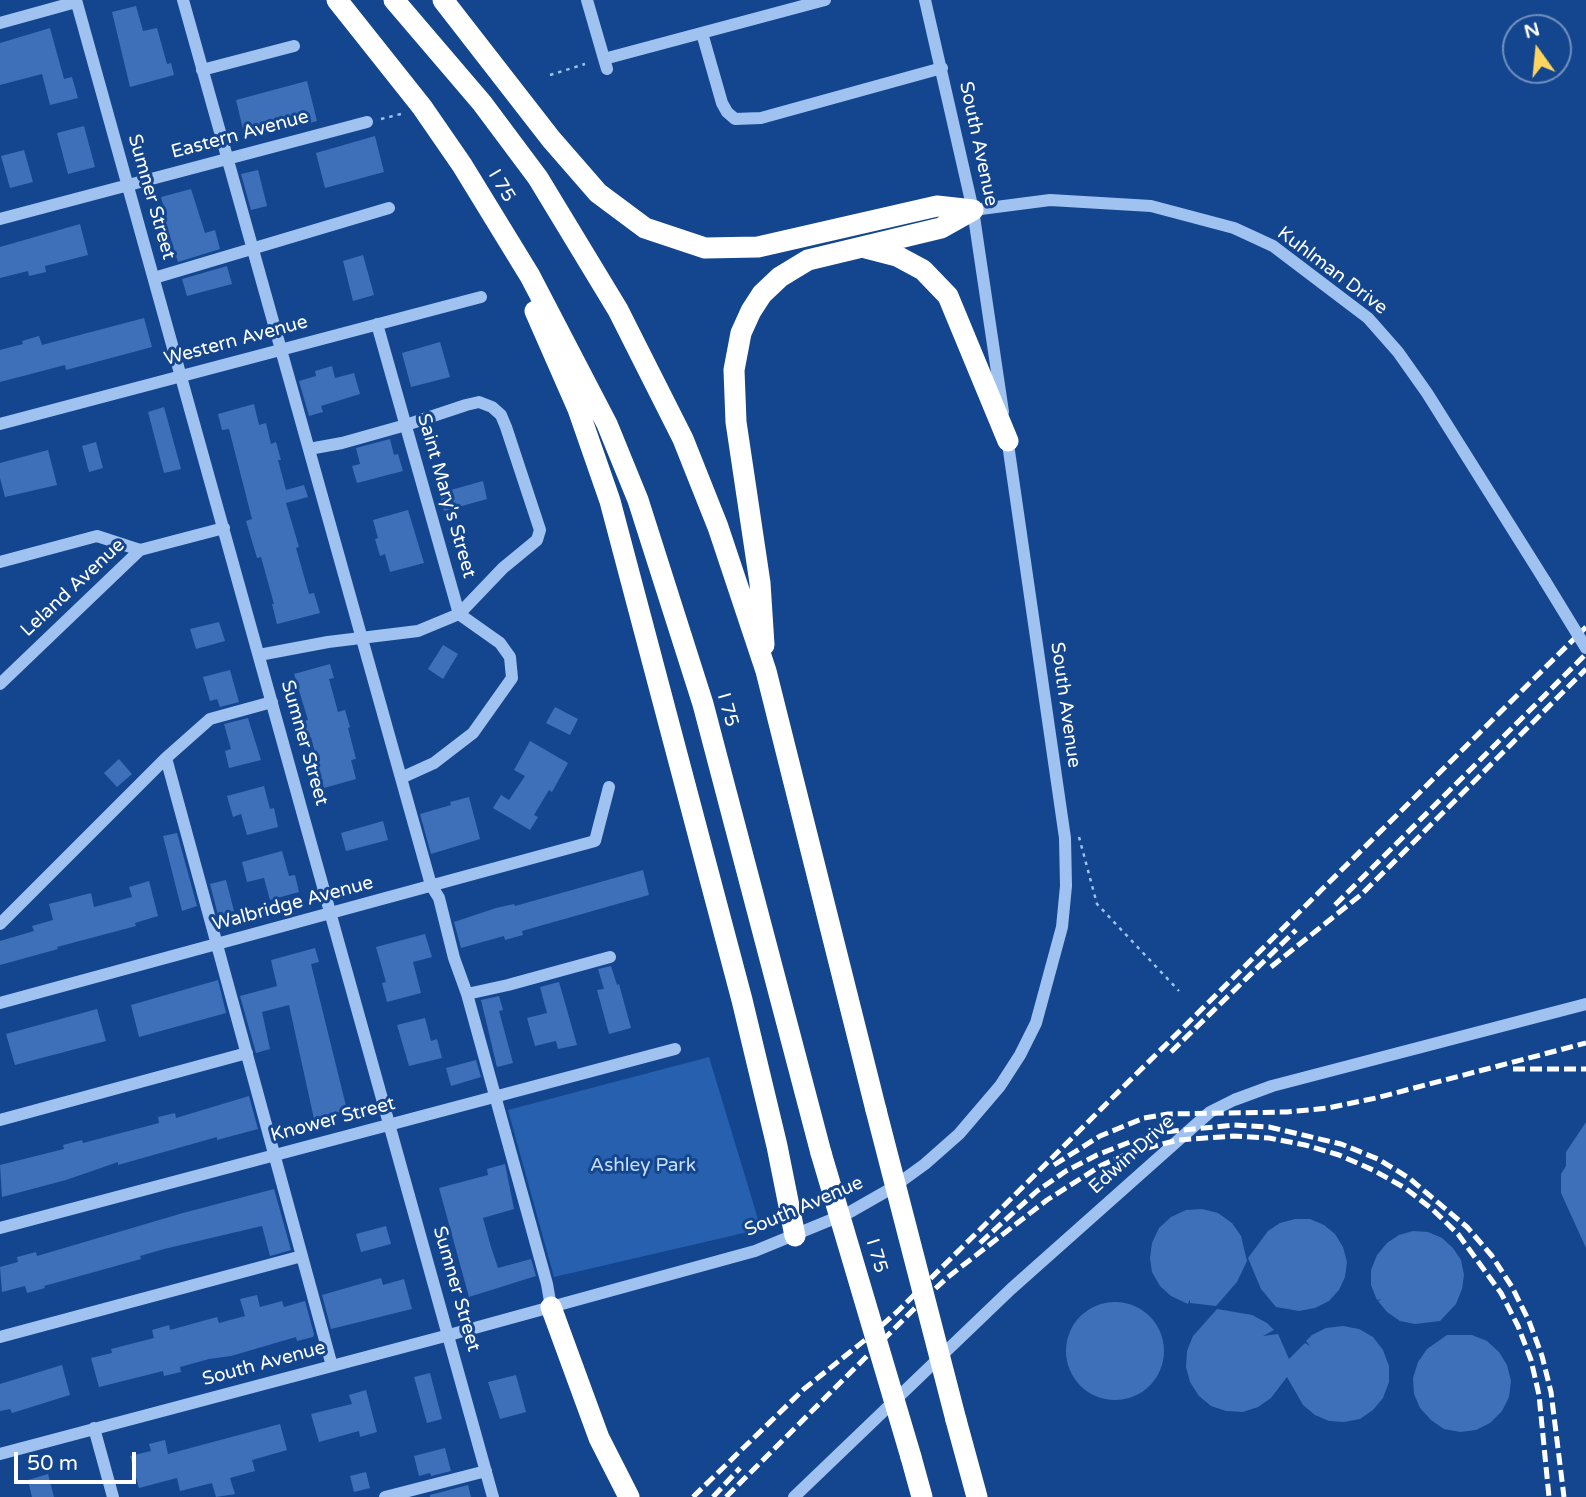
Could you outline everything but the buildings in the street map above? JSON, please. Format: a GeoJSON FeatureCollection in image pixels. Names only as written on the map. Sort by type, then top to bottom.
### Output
{"type":"FeatureCollection","features":[{"type":"Feature","properties":{"kind":"highway","name":"I 75"},"geometry":{"type":"LineString","coordinates":[[394,0],[482,103],[538,178],[618,310],[683,439],[718,527],[766,671],[977,1497]]}},
{"type":"Feature","properties":{"kind":"highway"},"geometry":{"type":"LineString","coordinates":[[443,0],[551,139],[598,193],[645,228],[705,248],[758,247],[937,206],[973,210]]}},
{"type":"Feature","properties":{"kind":"highway","name":"I 75"},"geometry":{"type":"LineString","coordinates":[[337,1],[422,107],[462,165],[530,276],[566,340],[607,424],[638,500],[703,704],[821,1153],[922,1497]]}},
{"type":"Feature","properties":{"kind":"highway"},"geometry":{"type":"LineString","coordinates":[[462,165],[551,346],[578,409],[610,501],[742,1000],[777,1146],[795,1236]]}},
{"type":"Feature","properties":{"kind":"highway"},"geometry":{"type":"LineString","coordinates":[[766,671],[760,583],[736,422],[734,370],[741,333],[762,294],[780,277],[807,260],[941,228],[973,210]]}},
{"type":"Feature","properties":{"kind":"highway"},"geometry":{"type":"LineString","coordinates":[[860,246],[897,256],[923,270],[948,296],[1008,441]]}},
{"type":"Feature","properties":{"kind":"highway"},"geometry":{"type":"LineString","coordinates":[[551,1307],[599,1438],[629,1497]]}},
{"type":"Feature","properties":{"kind":"street"},"geometry":{"type":"LineString","coordinates":[[183,0],[431,885],[439,898],[454,958],[467,994],[551,1307]]}},
{"type":"Feature","properties":{"kind":"street"},"geometry":{"type":"LineString","coordinates":[[587,0],[605,64],[702,33],[825,0]]}},
{"type":"Feature","properties":{"kind":"street","name":"South Avenue"},"geometry":{"type":"LineString","coordinates":[[0,1454],[449,1335],[755,1251],[795,1236],[850,1212],[892,1188],[925,1164],[959,1134],[1000,1086],[1020,1055],[1036,1023],[1062,927],[1066,886],[1065,838],[973,210],[925,0]]}},
{"type":"Feature","properties":{"kind":"street"},"geometry":{"type":"LineString","coordinates":[[0,23],[76,1]]}},
{"type":"Feature","properties":{"kind":"street","name":"Sumner Street"},"geometry":{"type":"LineString","coordinates":[[76,1],[493,1497]]}},
{"type":"Feature","properties":{"kind":"street"},"geometry":{"type":"LineString","coordinates":[[702,33],[722,103],[735,119],[761,118],[942,68]]}},
{"type":"Feature","properties":{"kind":"street"},"geometry":{"type":"LineString","coordinates":[[202,70],[294,46]]}},
{"type":"Feature","properties":{"kind":"street","name":"Eastern Avenue"},"geometry":{"type":"LineString","coordinates":[[0,219],[367,122]]}},
{"type":"Feature","properties":{"kind":"street","name":"Kuhlman Drive"},"geometry":{"type":"LineString","coordinates":[[973,210],[1050,200],[1151,206],[1234,228],[1273,246],[1368,318],[1398,352],[1427,393],[1586,648]]}},
{"type":"Feature","properties":{"kind":"street"},"geometry":{"type":"LineString","coordinates":[[153,278],[390,208]]}},
{"type":"Feature","properties":{"kind":"street","name":"Western Avenue"},"geometry":{"type":"LineString","coordinates":[[0,424],[481,297]]}},
{"type":"Feature","properties":{"kind":"street","name":"Saint Mary's Street"},"geometry":{"type":"LineString","coordinates":[[377,324],[459,614]]}},
{"type":"Feature","properties":{"kind":"street"},"geometry":{"type":"LineString","coordinates":[[259,655],[328,642],[418,631],[459,614],[503,568],[537,540],[540,530],[501,415],[492,407],[479,402],[342,443],[309,449]]}},
{"type":"Feature","properties":{"kind":"street","name":"Leland Avenue"},"geometry":{"type":"LineString","coordinates":[[0,684],[140,550],[224,528]]}},
{"type":"Feature","properties":{"kind":"street"},"geometry":{"type":"LineString","coordinates":[[0,562],[97,536],[140,550]]}},
{"type":"Feature","properties":{"kind":"street"},"geometry":{"type":"LineString","coordinates":[[401,778],[434,763],[473,733],[512,678],[510,657],[500,643],[459,614]]}},
{"type":"Feature","properties":{"kind":"street"},"geometry":{"type":"LineString","coordinates":[[0,924],[166,758],[210,719],[272,702]]}},
{"type":"Feature","properties":{"kind":"street"},"geometry":{"type":"LineString","coordinates":[[166,758],[332,1366]]}},
{"type":"Feature","properties":{"kind":"street","name":"Walbridge Avenue"},"geometry":{"type":"LineString","coordinates":[[0,1003],[596,841],[609,787]]}},
{"type":"Feature","properties":{"kind":"street"},"geometry":{"type":"LineString","coordinates":[[467,994],[610,957]]}},
{"type":"Feature","properties":{"kind":"street","name":"Edwin Drive"},"geometry":{"type":"LineString","coordinates":[[794,1497],[1011,1289],[1210,1112],[1272,1086],[1586,1004]]}},
{"type":"Feature","properties":{"kind":"street","name":"Knower Street"},"geometry":{"type":"LineString","coordinates":[[0,1228],[675,1049]]}},
{"type":"Feature","properties":{"kind":"street"},"geometry":{"type":"LineString","coordinates":[[0,1120],[247,1053]]}},
{"type":"Feature","properties":{"kind":"street"},"geometry":{"type":"LineString","coordinates":[[0,1337],[302,1256]]}},
{"type":"Feature","properties":{"kind":"street"},"geometry":{"type":"LineString","coordinates":[[94,1428],[113,1497]]}},
{"type":"Feature","properties":{"kind":"street"},"geometry":{"type":"LineString","coordinates":[[385,1497],[486,1471]]}},
{"type":"Feature","properties":{"kind":"path"},"geometry":{"type":"LineString","coordinates":[[550,75],[585,64]]}},
{"type":"Feature","properties":{"kind":"path"},"geometry":{"type":"LineString","coordinates":[[367,122],[401,114]]}},
{"type":"Feature","properties":{"kind":"path"},"geometry":{"type":"LineString","coordinates":[[1060,812],[1081,840],[1097,904],[1179,991]]}},
{"type":"Feature","properties":{"kind":"green space","name":"Ashley Park"},"geometry":{"type":"Polygon","coordinates":[[[709,1057],[761,1229],[554,1277],[508,1110],[709,1057]]]}},
{"type":"Feature","properties":{"kind":"railway"},"geometry":{"type":"LineString","coordinates":[[693,1497],[804,1389],[899,1310],[1586,627]]}},
{"type":"Feature","properties":{"kind":"railway"},"geometry":{"type":"LineString","coordinates":[[1335,905],[1586,654]]}},
{"type":"Feature","properties":{"kind":"railway"},"geometry":{"type":"LineString","coordinates":[[1271,967],[1362,894],[1586,669]]}},
{"type":"Feature","properties":{"kind":"railway"},"geometry":{"type":"LineString","coordinates":[[1171,1052],[1296,930]]}},
{"type":"Feature","properties":{"kind":"railway"},"geometry":{"type":"LineString","coordinates":[[1054,1165],[1100,1136],[1144,1118],[1168,1114],[1287,1112],[1328,1108],[1586,1043]]}},
{"type":"Feature","properties":{"kind":"railway"},"geometry":{"type":"LineString","coordinates":[[1513,1069],[1586,1069]]}},
{"type":"Feature","properties":{"kind":"railway"},"geometry":{"type":"LineString","coordinates":[[980,1243],[1037,1191],[1066,1171],[1097,1155],[1164,1132],[1234,1125],[1269,1127],[1341,1144],[1378,1159],[1409,1178],[1467,1227],[1492,1256],[1512,1287],[1529,1321],[1551,1392],[1564,1497]]}},
{"type":"Feature","properties":{"kind":"railway"},"geometry":{"type":"LineString","coordinates":[[923,1300],[948,1277],[1047,1200],[1102,1165],[1132,1152],[1178,1140],[1234,1136],[1269,1138],[1339,1155],[1405,1188],[1432,1209],[1458,1234],[1501,1293],[1531,1360],[1539,1395],[1549,1497]]}},
{"type":"Feature","properties":{"kind":"railway"},"geometry":{"type":"LineString","coordinates":[[726,1497],[918,1305]]}},
{"type":"Feature","properties":{"kind":"railway"},"geometry":{"type":"LineString","coordinates":[[713,1497],[740,1468]]}}]}
